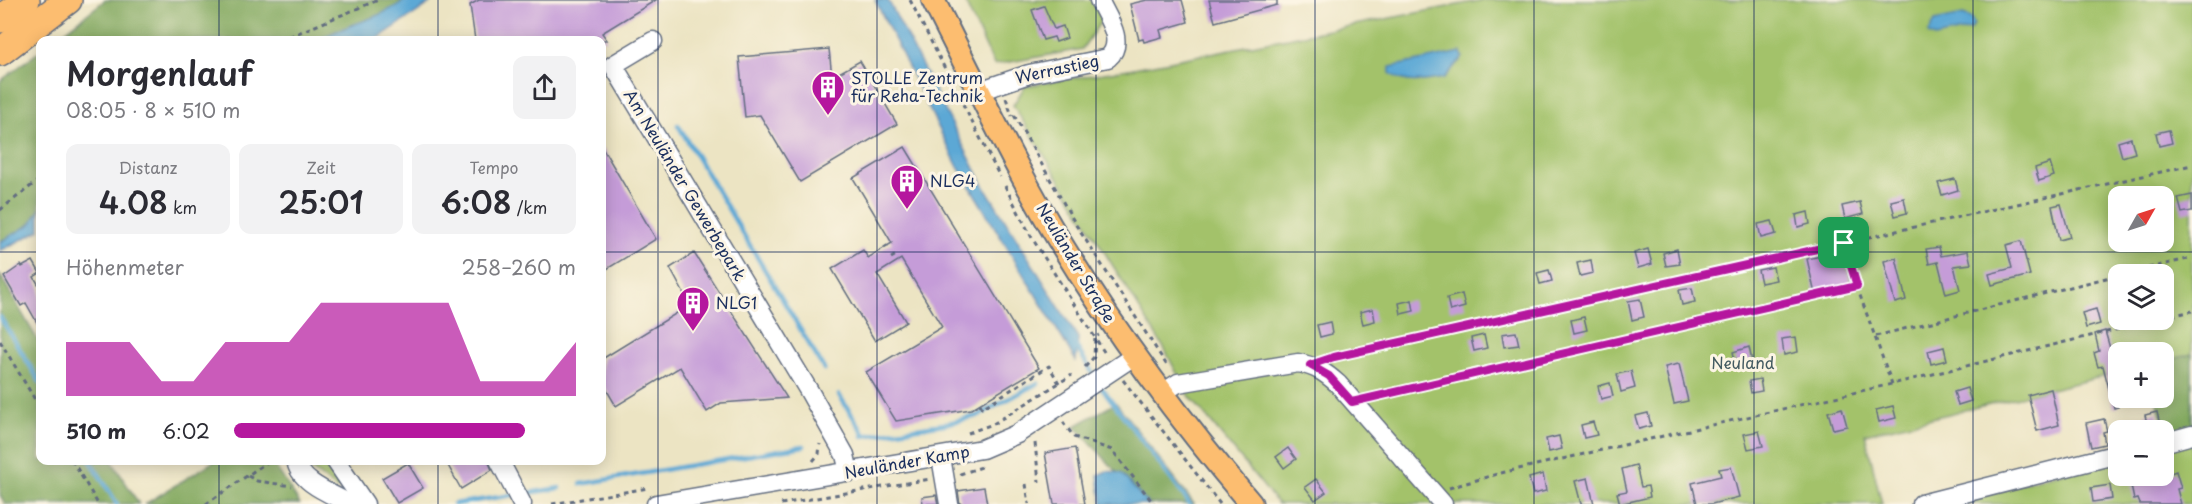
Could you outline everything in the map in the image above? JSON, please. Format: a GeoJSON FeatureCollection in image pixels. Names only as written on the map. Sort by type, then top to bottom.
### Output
{"type":"FeatureCollection","features":[{"type":"Feature","properties":{"kind":"highway"},"geometry":{"type":"LineString","coordinates":[[0,19],[26,0]]}},
{"type":"Feature","properties":{"kind":"highway"},"geometry":{"type":"LineString","coordinates":[[0,52],[68,0]]}},
{"type":"Feature","properties":{"kind":"main road","name":"Neuländer Straße"},"geometry":{"type":"LineString","coordinates":[[933,0],[1051,226],[1134,356],[1170,389],[1251,504]]}},
{"type":"Feature","properties":{"kind":"street","name":"Werrastieg"},"geometry":{"type":"LineString","coordinates":[[979,91],[1029,74],[1107,58],[1114,51],[1116,41],[1099,0]]}},
{"type":"Feature","properties":{"kind":"street","name":"Am Neuländer Gewerbepark"},"geometry":{"type":"LineString","coordinates":[[654,41],[614,65],[809,391],[847,464]]}},
{"type":"Feature","properties":{"kind":"street","name":"Neuländer Kamp"},"geometry":{"type":"LineString","coordinates":[[654,496],[713,499],[741,497],[847,464],[941,457],[998,443],[1081,394],[1134,356]]}},
{"type":"Feature","properties":{"kind":"street"},"geometry":{"type":"LineString","coordinates":[[1170,389],[1298,363],[1310,365],[1329,376],[1437,498]]}},
{"type":"Feature","properties":{"kind":"street"},"geometry":{"type":"LineString","coordinates":[[2174,440],[2192,435]]}},
{"type":"Feature","properties":{"kind":"street"},"geometry":{"type":"LineString","coordinates":[[941,457],[949,504]]}},
{"type":"Feature","properties":{"kind":"street"},"geometry":{"type":"LineString","coordinates":[[1921,504],[2108,457]]}},
{"type":"Feature","properties":{"kind":"street"},"geometry":{"type":"LineString","coordinates":[[297,465],[299,472],[306,478],[350,504]]}},
{"type":"Feature","properties":{"kind":"street"},"geometry":{"type":"LineString","coordinates":[[338,465],[364,504]]}},
{"type":"Feature","properties":{"kind":"street"},"geometry":{"type":"LineString","coordinates":[[502,465],[522,504]]}},
{"type":"Feature","properties":{"kind":"path"},"geometry":{"type":"LineString","coordinates":[[292,36],[378,0]]}},
{"type":"Feature","properties":{"kind":"path"},"geometry":{"type":"LineString","coordinates":[[910,0],[978,136]]}},
{"type":"Feature","properties":{"kind":"path"},"geometry":{"type":"LineString","coordinates":[[1014,115],[1170,389]]}},
{"type":"Feature","properties":{"kind":"path"},"geometry":{"type":"LineString","coordinates":[[1310,365],[1334,357],[2192,165]]}},
{"type":"Feature","properties":{"kind":"path"},"geometry":{"type":"LineString","coordinates":[[0,210],[36,182]]}},
{"type":"Feature","properties":{"kind":"path"},"geometry":{"type":"LineString","coordinates":[[884,248],[892,243]]}},
{"type":"Feature","properties":{"kind":"path"},"geometry":{"type":"LineString","coordinates":[[1844,243],[1892,384]]}},
{"type":"Feature","properties":{"kind":"path"},"geometry":{"type":"LineString","coordinates":[[891,258],[898,254]]}},
{"type":"Feature","properties":{"kind":"path"},"geometry":{"type":"LineString","coordinates":[[2167,264],[2192,258]]}},
{"type":"Feature","properties":{"kind":"path"},"geometry":{"type":"LineString","coordinates":[[1876,336],[2108,278]]}},
{"type":"Feature","properties":{"kind":"path"},"geometry":{"type":"LineString","coordinates":[[1352,402],[1857,286]]}},
{"type":"Feature","properties":{"kind":"path"},"geometry":{"type":"LineString","coordinates":[[2174,315],[2192,311]]}},
{"type":"Feature","properties":{"kind":"path"},"geometry":{"type":"LineString","coordinates":[[1437,498],[1501,473],[1892,384],[2115,330]]}},
{"type":"Feature","properties":{"kind":"path"},"geometry":{"type":"LineString","coordinates":[[0,340],[36,401]]}},
{"type":"Feature","properties":{"kind":"path"},"geometry":{"type":"LineString","coordinates":[[965,435],[993,424],[1089,364],[1094,357]]}},
{"type":"Feature","properties":{"kind":"path"},"geometry":{"type":"LineString","coordinates":[[980,404],[982,408],[1049,366],[1059,383]]}},
{"type":"Feature","properties":{"kind":"path"},"geometry":{"type":"LineString","coordinates":[[1138,401],[1220,504]]}},
{"type":"Feature","properties":{"kind":"path"},"geometry":{"type":"LineString","coordinates":[[1054,411],[1074,437],[1112,450],[1154,504]]}},
{"type":"Feature","properties":{"kind":"path"},"geometry":{"type":"LineString","coordinates":[[1035,441],[1039,482]]}},
{"type":"Feature","properties":{"kind":"path"},"geometry":{"type":"LineString","coordinates":[[804,463],[847,464]]}},
{"type":"Feature","properties":{"kind":"path"},"geometry":{"type":"LineString","coordinates":[[781,504],[972,472],[991,464]]}},
{"type":"Feature","properties":{"kind":"path"},"geometry":{"type":"LineString","coordinates":[[75,465],[98,504]]}},
{"type":"Feature","properties":{"kind":"path"},"geometry":{"type":"LineString","coordinates":[[206,504],[263,465]]}},
{"type":"Feature","properties":{"kind":"path"},"geometry":{"type":"LineString","coordinates":[[248,476],[257,481],[295,486]]}},
{"type":"Feature","properties":{"kind":"path"},"geometry":{"type":"LineString","coordinates":[[1026,484],[1029,504]]}},
{"type":"Feature","properties":{"kind":"path"},"geometry":{"type":"LineString","coordinates":[[552,504],[654,496]]}},
{"type":"Feature","properties":{"kind":"green space"},"geometry":{"type":"Polygon","coordinates":[[[105,0],[405,0],[395,7],[327,36],[59,36],[105,0]]]}},
{"type":"Feature","properties":{"kind":"green space"},"geometry":{"type":"Polygon","coordinates":[[[964,0],[1092,0],[1102,20],[1082,49],[994,65],[964,0]]]}},
{"type":"Feature","properties":{"kind":"green space","name":"Neuland"},"geometry":{"type":"Polygon","coordinates":[[[1483,0],[2192,0],[2192,354],[2174,359],[2174,342],[2108,342],[2108,375],[1865,434],[1882,504],[1278,504],[1187,393],[1164,348],[1013,105],[1025,86],[1129,69],[1483,0]]]}},
{"type":"Feature","properties":{"kind":"green space"},"geometry":{"type":"Polygon","coordinates":[[[36,54],[36,216],[31,224],[0,242],[0,81],[36,54]]]}},
{"type":"Feature","properties":{"kind":"green space"},"geometry":{"type":"Polygon","coordinates":[[[0,275],[36,337],[36,465],[115,465],[139,504],[5,504],[0,495],[0,275]]]}},
{"type":"Feature","properties":{"kind":"green space"},"geometry":{"type":"Polygon","coordinates":[[[2192,354],[2192,430],[2174,435],[2174,420],[2162,420],[2159,408],[2174,408],[2174,359],[2192,354]]]}},
{"type":"Feature","properties":{"kind":"green space"},"geometry":{"type":"Polygon","coordinates":[[[1116,403],[1194,504],[1146,504],[1075,426],[1116,403]]]}},
{"type":"Feature","properties":{"kind":"green space"},"geometry":{"type":"Polygon","coordinates":[[[2192,441],[2192,504],[1934,504],[2108,461],[2108,486],[2174,486],[2174,445],[2192,441]]]}},
{"type":"Feature","properties":{"kind":"green space"},"geometry":{"type":"Polygon","coordinates":[[[208,465],[275,465],[300,504],[145,504],[208,465]]]}},
{"type":"Feature","properties":{"kind":"green space"},"geometry":{"type":"Polygon","coordinates":[[[309,465],[325,465],[342,484],[342,488],[336,488],[309,465]]]}},
{"type":"Feature","properties":{"kind":"water"},"geometry":{"type":"Polygon","coordinates":[[[405,0],[435,0],[381,36],[327,36],[373,17],[405,0]]]}},
{"type":"Feature","properties":{"kind":"water"},"geometry":{"type":"Polygon","coordinates":[[[875,0],[888,0],[983,184],[1078,338],[1076,361],[958,167],[875,0]]]}},
{"type":"Feature","properties":{"kind":"water"},"geometry":{"type":"Polygon","coordinates":[[[1963,15],[1971,18],[1974,24],[1971,29],[1935,37],[1928,34],[1935,21],[1963,15]]]}},
{"type":"Feature","properties":{"kind":"water"},"geometry":{"type":"Polygon","coordinates":[[[1461,52],[1463,57],[1444,78],[1409,81],[1390,73],[1390,67],[1461,52]]]}},
{"type":"Feature","properties":{"kind":"water"},"geometry":{"type":"Polygon","coordinates":[[[36,216],[36,232],[0,251],[0,242],[31,224],[36,216]]]}},
{"type":"Feature","properties":{"kind":"water"},"geometry":{"type":"Polygon","coordinates":[[[1107,471],[1121,473],[1148,504],[1102,504],[1098,475],[1107,471]]]}},
{"type":"Feature","properties":{"kind":"building"},"geometry":{"type":"Polygon","coordinates":[[[479,0],[656,0],[602,33],[604,36],[474,36],[470,5],[479,0]]]}},
{"type":"Feature","properties":{"kind":"building"},"geometry":{"type":"Polygon","coordinates":[[[1147,0],[1182,0],[1188,22],[1160,30],[1162,37],[1144,42],[1143,39],[1139,40],[1130,4],[1147,0]]]}},
{"type":"Feature","properties":{"kind":"building"},"geometry":{"type":"Polygon","coordinates":[[[1209,0],[1277,0],[1277,5],[1215,22],[1209,0]]]}},
{"type":"Feature","properties":{"kind":"building"},"geometry":{"type":"Polygon","coordinates":[[[1044,6],[1054,29],[1063,26],[1067,38],[1056,42],[1054,37],[1043,40],[1032,10],[1044,6]]]}},
{"type":"Feature","properties":{"kind":"building","name":"STOLLE Zentrum für Reha-Technik"},"geometry":{"type":"Polygon","coordinates":[[[829,49],[832,77],[860,61],[897,124],[800,182],[760,115],[745,117],[739,57],[829,49]]]}},
{"type":"Feature","properties":{"kind":"building"},"geometry":{"type":"Polygon","coordinates":[[[2169,130],[2172,143],[2159,146],[2156,133],[2169,130]]]}},
{"type":"Feature","properties":{"kind":"building"},"geometry":{"type":"Polygon","coordinates":[[[2131,138],[2135,153],[2122,157],[2118,142],[2131,138]]]}},
{"type":"Feature","properties":{"kind":"building"},"geometry":{"type":"Polygon","coordinates":[[[905,147],[1039,368],[971,409],[896,421],[866,372],[942,327],[901,259],[877,274],[906,322],[875,341],[832,269],[863,250],[868,258],[892,243],[853,178],[905,147]]]}},
{"type":"Feature","properties":{"kind":"building"},"geometry":{"type":"Polygon","coordinates":[[[606,154],[656,239],[606,270],[606,154]]]}},
{"type":"Feature","properties":{"kind":"building"},"geometry":{"type":"Polygon","coordinates":[[[2050,163],[2054,176],[2039,181],[2035,168],[2050,163]]]}},
{"type":"Feature","properties":{"kind":"building"},"geometry":{"type":"Polygon","coordinates":[[[1955,179],[1958,190],[1942,195],[1938,183],[1955,179]]]}},
{"type":"Feature","properties":{"kind":"building"},"geometry":{"type":"Polygon","coordinates":[[[2192,195],[2192,211],[2182,213],[2178,198],[2192,195]]]}},
{"type":"Feature","properties":{"kind":"building"},"geometry":{"type":"Polygon","coordinates":[[[1904,198],[1907,213],[1895,216],[1891,201],[1904,198]]]}},
{"type":"Feature","properties":{"kind":"building"},"geometry":{"type":"Polygon","coordinates":[[[1860,202],[1863,214],[1845,219],[1842,206],[1860,202]]]}},
{"type":"Feature","properties":{"kind":"building"},"geometry":{"type":"Polygon","coordinates":[[[2061,204],[2070,237],[2059,240],[2052,206],[2061,204]]]}},
{"type":"Feature","properties":{"kind":"building"},"geometry":{"type":"Polygon","coordinates":[[[1808,212],[1810,224],[1798,227],[1796,215],[1808,212]]]}},
{"type":"Feature","properties":{"kind":"building"},"geometry":{"type":"Polygon","coordinates":[[[1772,221],[1776,234],[1761,238],[1758,224],[1772,221]]]}},
{"type":"Feature","properties":{"kind":"building"},"geometry":{"type":"Polygon","coordinates":[[[2021,241],[2030,275],[1992,285],[1989,274],[2012,268],[2006,245],[2021,241]]]}},
{"type":"Feature","properties":{"kind":"building"},"geometry":{"type":"Polygon","coordinates":[[[1939,247],[1941,256],[1968,251],[1971,264],[1954,266],[1960,290],[1946,294],[1938,262],[1929,264],[1926,249],[1939,247]]]}},
{"type":"Feature","properties":{"kind":"building"},"geometry":{"type":"Polygon","coordinates":[[[1648,249],[1652,264],[1638,268],[1634,253],[1648,249]]]}},
{"type":"Feature","properties":{"kind":"building"},"geometry":{"type":"Polygon","coordinates":[[[1677,249],[1680,264],[1666,266],[1663,253],[1677,249]]]}},
{"type":"Feature","properties":{"kind":"building"},"geometry":{"type":"Polygon","coordinates":[[[1843,251],[1851,285],[1815,294],[1807,259],[1843,251]]]}},
{"type":"Feature","properties":{"kind":"building","name":"NLG1"},"geometry":{"type":"Polygon","coordinates":[[[694,253],[787,398],[721,403],[707,412],[680,367],[616,406],[606,389],[606,357],[690,305],[670,268],[694,253]]]}},
{"type":"Feature","properties":{"kind":"building"},"geometry":{"type":"Polygon","coordinates":[[[1896,258],[1906,300],[1895,303],[1884,261],[1896,258]]]}},
{"type":"Feature","properties":{"kind":"building"},"geometry":{"type":"Polygon","coordinates":[[[1591,260],[1593,273],[1580,276],[1577,263],[1591,260]]]}},
{"type":"Feature","properties":{"kind":"building"},"geometry":{"type":"Polygon","coordinates":[[[33,261],[36,266],[34,277],[36,280],[36,321],[26,303],[21,306],[4,277],[21,265],[22,267],[33,261]]]}},
{"type":"Feature","properties":{"kind":"building"},"geometry":{"type":"Polygon","coordinates":[[[1773,267],[1776,280],[1761,283],[1758,270],[1773,267]]]}},
{"type":"Feature","properties":{"kind":"building"},"geometry":{"type":"Polygon","coordinates":[[[1549,270],[1552,281],[1540,284],[1537,273],[1549,270]]]}},
{"type":"Feature","properties":{"kind":"building"},"geometry":{"type":"Polygon","coordinates":[[[1692,288],[1695,302],[1682,305],[1679,290],[1692,288]]]}},
{"type":"Feature","properties":{"kind":"building"},"geometry":{"type":"Polygon","coordinates":[[[1462,294],[1465,307],[1450,311],[1447,298],[1462,294]]]}},
{"type":"Feature","properties":{"kind":"building"},"geometry":{"type":"Polygon","coordinates":[[[1640,299],[1644,317],[1632,320],[1628,301],[1640,299]]]}},
{"type":"Feature","properties":{"kind":"building"},"geometry":{"type":"Polygon","coordinates":[[[1412,300],[1414,311],[1401,314],[1399,303],[1412,300]]]}},
{"type":"Feature","properties":{"kind":"building"},"geometry":{"type":"Polygon","coordinates":[[[1373,309],[1375,321],[1363,324],[1360,312],[1373,309]]]}},
{"type":"Feature","properties":{"kind":"building"},"geometry":{"type":"Polygon","coordinates":[[[2096,309],[2100,324],[2086,328],[2082,313],[2096,309]]]}},
{"type":"Feature","properties":{"kind":"building"},"geometry":{"type":"Polygon","coordinates":[[[1584,317],[1587,330],[1574,333],[1571,320],[1584,317]]]}},
{"type":"Feature","properties":{"kind":"building"},"geometry":{"type":"Polygon","coordinates":[[[1330,322],[1332,334],[1320,337],[1317,325],[1330,322]]]}},
{"type":"Feature","properties":{"kind":"building"},"geometry":{"type":"Polygon","coordinates":[[[2105,331],[2108,342],[2108,385],[2103,366],[2098,367],[2094,353],[2099,351],[2095,334],[2105,331]]]}},
{"type":"Feature","properties":{"kind":"building"},"geometry":{"type":"Polygon","coordinates":[[[1516,332],[1519,345],[1504,347],[1502,334],[1516,332]]]}},
{"type":"Feature","properties":{"kind":"building"},"geometry":{"type":"Polygon","coordinates":[[[1484,335],[1487,348],[1474,351],[1471,338],[1484,335]]]}},
{"type":"Feature","properties":{"kind":"building"},"geometry":{"type":"Polygon","coordinates":[[[1796,337],[1798,352],[1784,355],[1782,339],[1796,337]]]}},
{"type":"Feature","properties":{"kind":"building"},"geometry":{"type":"Polygon","coordinates":[[[1749,347],[1752,361],[1736,365],[1733,352],[1749,347]]]}},
{"type":"Feature","properties":{"kind":"building"},"geometry":{"type":"Polygon","coordinates":[[[1944,347],[1947,360],[1931,364],[1928,351],[1944,347]]]}},
{"type":"Feature","properties":{"kind":"building"},"geometry":{"type":"Polygon","coordinates":[[[1679,364],[1688,401],[1674,404],[1665,367],[1679,364]]]}},
{"type":"Feature","properties":{"kind":"building"},"geometry":{"type":"Polygon","coordinates":[[[1631,371],[1635,388],[1621,392],[1617,374],[1631,371]]]}},
{"type":"Feature","properties":{"kind":"building"},"geometry":{"type":"Polygon","coordinates":[[[1760,379],[1762,391],[1751,393],[1749,381],[1760,379]]]}},
{"type":"Feature","properties":{"kind":"building"},"geometry":{"type":"Polygon","coordinates":[[[1610,383],[1613,396],[1601,399],[1598,386],[1610,383]]]}},
{"type":"Feature","properties":{"kind":"building"},"geometry":{"type":"Polygon","coordinates":[[[1967,388],[1971,401],[1958,405],[1954,392],[1967,388]]]}},
{"type":"Feature","properties":{"kind":"building"},"geometry":{"type":"Polygon","coordinates":[[[2051,389],[2059,425],[2037,431],[2028,395],[2051,389]]]}},
{"type":"Feature","properties":{"kind":"building"},"geometry":{"type":"Polygon","coordinates":[[[1893,406],[1896,418],[1879,422],[1876,410],[1893,406]]]}},
{"type":"Feature","properties":{"kind":"building"},"geometry":{"type":"Polygon","coordinates":[[[1842,408],[1847,426],[1833,429],[1828,412],[1842,408]]]}},
{"type":"Feature","properties":{"kind":"building"},"geometry":{"type":"Polygon","coordinates":[[[2157,412],[2159,420],[2146,420],[2145,415],[2157,412]]]}},
{"type":"Feature","properties":{"kind":"building"},"geometry":{"type":"Polygon","coordinates":[[[1648,413],[1651,426],[1639,429],[1635,416],[1648,413]]]}},
{"type":"Feature","properties":{"kind":"building"},"geometry":{"type":"Polygon","coordinates":[[[2104,419],[2107,431],[2103,432],[2105,444],[2091,447],[2086,423],[2104,419]]]}},
{"type":"Feature","properties":{"kind":"building"},"geometry":{"type":"Polygon","coordinates":[[[1593,422],[1597,435],[1584,438],[1581,425],[1593,422]]]}},
{"type":"Feature","properties":{"kind":"building"},"geometry":{"type":"Polygon","coordinates":[[[1759,431],[1763,446],[1748,449],[1744,434],[1759,431]]]}},
{"type":"Feature","properties":{"kind":"building"},"geometry":{"type":"Polygon","coordinates":[[[1559,436],[1562,449],[1549,452],[1546,439],[1559,436]]]}},
{"type":"Feature","properties":{"kind":"building"},"geometry":{"type":"Polygon","coordinates":[[[1075,448],[1085,504],[1054,504],[1045,453],[1075,448]]]}},
{"type":"Feature","properties":{"kind":"building"},"geometry":{"type":"Polygon","coordinates":[[[1288,448],[1296,459],[1284,468],[1276,457],[1288,448]]]}},
{"type":"Feature","properties":{"kind":"building"},"geometry":{"type":"Polygon","coordinates":[[[405,465],[409,465],[423,488],[397,503],[382,478],[405,465]]]}},
{"type":"Feature","properties":{"kind":"building"},"geometry":{"type":"Polygon","coordinates":[[[448,465],[490,465],[492,470],[461,489],[448,465]]]}},
{"type":"Feature","properties":{"kind":"building"},"geometry":{"type":"Polygon","coordinates":[[[1636,465],[1641,487],[1648,486],[1650,497],[1620,504],[1617,493],[1627,491],[1622,469],[1636,465]]]}},
{"type":"Feature","properties":{"kind":"building"},"geometry":{"type":"Polygon","coordinates":[[[1731,467],[1739,497],[1712,504],[1697,504],[1692,483],[1721,476],[1719,469],[1731,467]]]}},
{"type":"Feature","properties":{"kind":"building"},"geometry":{"type":"Polygon","coordinates":[[[2176,471],[2181,488],[2177,489],[2181,504],[2140,504],[2138,499],[2134,500],[2131,486],[2174,486],[2174,472],[2176,471]]]}},
{"type":"Feature","properties":{"kind":"building"},"geometry":{"type":"Polygon","coordinates":[[[1543,474],[1546,491],[1533,494],[1529,478],[1543,474]]]}},
{"type":"Feature","properties":{"kind":"building"},"geometry":{"type":"Polygon","coordinates":[[[1588,478],[1594,504],[1581,504],[1575,481],[1588,478]]]}},
{"type":"Feature","properties":{"kind":"building"},"geometry":{"type":"Polygon","coordinates":[[[1316,479],[1326,492],[1315,500],[1305,487],[1316,479]]]}},
{"type":"Feature","properties":{"kind":"building"},"geometry":{"type":"Polygon","coordinates":[[[2110,486],[2112,499],[2093,502],[2091,488],[2110,486]]]}},
{"type":"Feature","properties":{"kind":"building"},"geometry":{"type":"Polygon","coordinates":[[[984,487],[987,504],[960,504],[958,491],[984,487]]]}},
{"type":"Feature","properties":{"kind":"building"},"geometry":{"type":"Polygon","coordinates":[[[936,495],[938,504],[923,504],[922,497],[936,495]]]}},
{"type":"Feature","properties":{"kind":"waterway"},"geometry":{"type":"LineString","coordinates":[[678,125],[824,369]]}},
{"type":"Feature","properties":{"kind":"waterway"},"geometry":{"type":"LineString","coordinates":[[0,317],[36,376]]}},
{"type":"Feature","properties":{"kind":"waterway"},"geometry":{"type":"LineString","coordinates":[[1074,343],[1095,377]]}},
{"type":"Feature","properties":{"kind":"waterway"},"geometry":{"type":"LineString","coordinates":[[863,436],[944,424],[977,416],[1038,383]]}},
{"type":"Feature","properties":{"kind":"waterway"},"geometry":{"type":"LineString","coordinates":[[1099,384],[1190,504]]}},
{"type":"Feature","properties":{"kind":"waterway"},"geometry":{"type":"LineString","coordinates":[[839,395],[865,435]]}},
{"type":"Feature","properties":{"kind":"waterway"},"geometry":{"type":"LineString","coordinates":[[581,484],[804,446]]}},
{"type":"Feature","properties":{"kind":"waterway"},"geometry":{"type":"LineString","coordinates":[[93,465],[117,504]]}},
{"type":"Feature","properties":{"kind":"waterway"},"geometry":{"type":"LineString","coordinates":[[522,494],[560,488]]}},
{"type":"Feature","properties":{"kind":"waterway"},"geometry":{"type":"LineString","coordinates":[[454,504],[513,495]]}},
{"type":"Feature","properties":{"kind":"place","name":"STOLLE Zentrum für Reha-Technik"},"geometry":{"type":"Point","coordinates":[828,116]}},
{"type":"Feature","properties":{"kind":"place","name":"NLG4"},"geometry":{"type":"Point","coordinates":[907,210]}},
{"type":"Feature","properties":{"kind":"place","name":"NLG1"},"geometry":{"type":"Point","coordinates":[693,332]}},
{"type":"Feature","properties":{"kind":"route"},"geometry":{"type":"LineString","coordinates":[[1844,243],[1857,286],[1352,402],[1329,376],[1310,365],[1334,357],[1844,243]]}}]}
